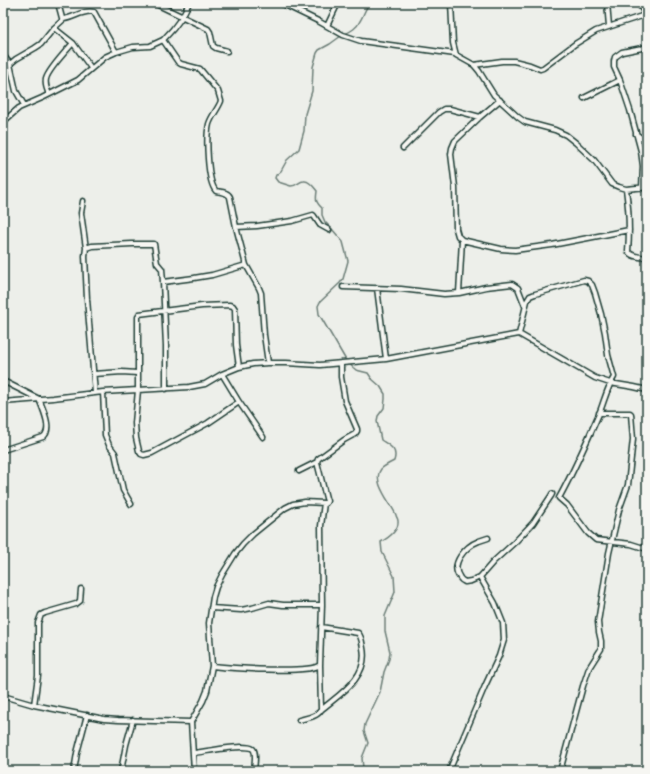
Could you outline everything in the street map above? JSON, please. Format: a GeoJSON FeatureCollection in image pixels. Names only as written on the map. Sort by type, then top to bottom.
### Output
{"type":"FeatureCollection","features":[{"type":"Feature","properties":{"kind":"street"},"geometry":{"type":"LineString","coordinates":[[58,3],[62,18],[64,20]]}},
{"type":"Feature","properties":{"kind":"street"},"geometry":{"type":"LineString","coordinates":[[154,3],[208,29],[213,46],[227,51]]}},
{"type":"Feature","properties":{"kind":"street"},"geometry":{"type":"LineString","coordinates":[[3,122],[24,105],[78,80],[91,68],[116,52],[150,46],[162,40],[170,33],[182,17],[189,3]]}},
{"type":"Feature","properties":{"kind":"street"},"geometry":{"type":"LineString","coordinates":[[281,3],[343,35],[361,41],[455,54],[474,65],[494,95],[514,114],[525,122],[555,130],[566,135],[594,160],[612,184],[619,188],[626,189],[645,188],[642,159],[636,134],[630,110],[614,67],[614,61],[615,56],[622,52],[647,47]]}},
{"type":"Feature","properties":{"kind":"street"},"geometry":{"type":"LineString","coordinates":[[298,11],[303,3]]}},
{"type":"Feature","properties":{"kind":"street"},"geometry":{"type":"LineString","coordinates":[[327,26],[338,3]]}},
{"type":"Feature","properties":{"kind":"street"},"geometry":{"type":"LineString","coordinates":[[451,3],[455,54]]}},
{"type":"Feature","properties":{"kind":"street"},"geometry":{"type":"LineString","coordinates":[[607,3],[608,26]]}},
{"type":"Feature","properties":{"kind":"street"},"geometry":{"type":"LineString","coordinates":[[474,65],[514,61],[540,69],[543,68],[575,44],[596,31],[608,26],[646,16],[640,4],[647,4]]}},
{"type":"Feature","properties":{"kind":"street"},"geometry":{"type":"LineString","coordinates":[[10,64],[41,44],[54,28],[64,20],[92,11],[94,12],[116,52]]}},
{"type":"Feature","properties":{"kind":"street"},"geometry":{"type":"LineString","coordinates":[[54,28],[73,43],[91,68]]}},
{"type":"Feature","properties":{"kind":"street"},"geometry":{"type":"LineString","coordinates":[[162,40],[178,62],[200,69],[218,91],[221,101],[211,119],[208,135],[208,163],[212,186],[214,190],[230,195],[236,227],[246,265],[261,293],[268,363]]}},
{"type":"Feature","properties":{"kind":"street"},"geometry":{"type":"LineString","coordinates":[[49,94],[46,85],[46,78],[73,43]]}},
{"type":"Feature","properties":{"kind":"street"},"geometry":{"type":"LineString","coordinates":[[3,55],[10,64],[16,91],[24,105]]}},
{"type":"Feature","properties":{"kind":"street"},"geometry":{"type":"LineString","coordinates":[[584,98],[620,80]]}},
{"type":"Feature","properties":{"kind":"street"},"geometry":{"type":"LineString","coordinates":[[500,100],[455,141],[452,148],[451,154],[455,187],[456,229],[458,236],[462,240],[501,249],[516,250],[552,245],[630,230]]}},
{"type":"Feature","properties":{"kind":"street"},"geometry":{"type":"LineString","coordinates":[[403,148],[438,112],[444,109],[450,109],[480,117]]}},
{"type":"Feature","properties":{"kind":"street"},"geometry":{"type":"LineString","coordinates":[[636,134],[647,142]]}},
{"type":"Feature","properties":{"kind":"street"},"geometry":{"type":"LineString","coordinates":[[626,189],[630,230],[628,251],[629,254],[633,256],[647,258]]}},
{"type":"Feature","properties":{"kind":"street"},"geometry":{"type":"LineString","coordinates":[[83,201],[81,213],[86,248],[87,299],[95,393]]}},
{"type":"Feature","properties":{"kind":"street"},"geometry":{"type":"LineString","coordinates":[[236,227],[257,226],[292,221],[313,215],[320,226],[329,230]]}},
{"type":"Feature","properties":{"kind":"street"},"geometry":{"type":"LineString","coordinates":[[459,293],[462,240]]}},
{"type":"Feature","properties":{"kind":"street"},"geometry":{"type":"LineString","coordinates":[[86,248],[92,246],[132,244],[153,244],[155,246],[157,263],[162,269],[164,282],[166,389]]}},
{"type":"Feature","properties":{"kind":"street"},"geometry":{"type":"LineString","coordinates":[[164,282],[200,277],[246,265]]}},
{"type":"Feature","properties":{"kind":"street"},"geometry":{"type":"LineString","coordinates":[[519,334],[527,301],[530,296],[578,281],[584,280],[592,284],[601,314],[608,355],[614,377],[610,383],[599,413],[574,470],[559,498],[567,505],[588,533],[596,540],[631,544],[647,549]]}},
{"type":"Feature","properties":{"kind":"street"},"geometry":{"type":"LineString","coordinates":[[342,287],[401,289],[444,294],[512,284],[518,288],[526,306]]}},
{"type":"Feature","properties":{"kind":"street"},"geometry":{"type":"LineString","coordinates":[[377,288],[386,359]]}},
{"type":"Feature","properties":{"kind":"street"},"geometry":{"type":"LineString","coordinates":[[239,367],[236,344],[235,309],[233,306],[202,306],[139,314],[138,390],[135,422],[136,438],[141,454],[144,455],[152,453],[208,423],[239,402]]}},
{"type":"Feature","properties":{"kind":"street"},"geometry":{"type":"LineString","coordinates":[[3,402],[103,392],[198,386],[239,367],[252,364],[286,363],[320,365],[386,359],[519,334],[595,378],[610,383],[647,390]]}},
{"type":"Feature","properties":{"kind":"street"},"geometry":{"type":"LineString","coordinates":[[299,471],[317,462],[318,459],[357,431],[356,425],[345,401],[341,377],[342,363]]}},
{"type":"Feature","properties":{"kind":"street"},"geometry":{"type":"LineString","coordinates":[[94,374],[138,373]]}},
{"type":"Feature","properties":{"kind":"street"},"geometry":{"type":"LineString","coordinates":[[222,374],[263,437]]}},
{"type":"Feature","properties":{"kind":"street"},"geometry":{"type":"LineString","coordinates":[[3,381],[40,399],[48,426],[48,431],[43,437],[3,450]]}},
{"type":"Feature","properties":{"kind":"street"},"geometry":{"type":"LineString","coordinates":[[103,392],[105,435],[109,445],[115,453],[123,490],[131,504]]}},
{"type":"Feature","properties":{"kind":"street"},"geometry":{"type":"LineString","coordinates":[[560,771],[589,668],[601,649],[598,622],[609,553],[619,510],[628,485],[633,439],[632,415],[599,413]]}},
{"type":"Feature","properties":{"kind":"street"},"geometry":{"type":"LineString","coordinates":[[317,462],[327,501],[324,503],[321,526],[321,710]]}},
{"type":"Feature","properties":{"kind":"street"},"geometry":{"type":"LineString","coordinates":[[488,538],[469,547],[458,560],[456,569],[459,578],[465,582],[480,577],[494,561],[515,542],[533,523],[552,494]]}},
{"type":"Feature","properties":{"kind":"street"},"geometry":{"type":"LineString","coordinates":[[194,771],[191,722],[207,691],[212,666],[209,623],[216,587],[235,554],[253,534],[285,508],[293,504],[305,502],[324,503]]}},
{"type":"Feature","properties":{"kind":"street"},"geometry":{"type":"LineString","coordinates":[[449,771],[499,656],[504,640],[503,623],[495,604],[480,577]]}},
{"type":"Feature","properties":{"kind":"street"},"geometry":{"type":"LineString","coordinates":[[34,705],[38,676],[38,623],[41,615],[80,602],[81,589]]}},
{"type":"Feature","properties":{"kind":"street"},"geometry":{"type":"LineString","coordinates":[[211,608],[241,610],[269,602],[283,605],[322,605]]}},
{"type":"Feature","properties":{"kind":"street"},"geometry":{"type":"LineString","coordinates":[[299,720],[320,713],[321,710],[353,683],[359,675],[362,667],[364,652],[360,635],[358,633],[321,627]]}},
{"type":"Feature","properties":{"kind":"street"},"geometry":{"type":"LineString","coordinates":[[212,666],[255,669],[302,669],[317,667],[320,665]]}},
{"type":"Feature","properties":{"kind":"street"},"geometry":{"type":"LineString","coordinates":[[3,696],[59,711],[104,719],[191,722]]}},
{"type":"Feature","properties":{"kind":"street"},"geometry":{"type":"LineString","coordinates":[[74,771],[87,715]]}},
{"type":"Feature","properties":{"kind":"street"},"geometry":{"type":"LineString","coordinates":[[121,771],[133,720]]}},
{"type":"Feature","properties":{"kind":"street"},"geometry":{"type":"LineString","coordinates":[[193,753],[231,747],[252,749],[255,757],[254,771]]}},
{"type":"Feature","properties":{"kind":"waterway"},"geometry":{"type":"LineString","coordinates":[[345,34],[357,26],[370,3]]}},
{"type":"Feature","properties":{"kind":"waterway"},"geometry":{"type":"LineString","coordinates":[[341,36],[319,50],[317,53],[313,67],[312,91],[305,114],[304,131],[299,149],[287,160],[275,178],[278,182],[291,186],[304,181],[311,184],[317,191],[316,200],[322,208],[322,215],[325,222],[343,242],[348,261],[343,279],[320,302],[318,306],[319,314],[347,362],[356,370],[368,373],[385,394],[384,408],[378,416],[377,421],[381,440],[392,448],[395,454],[394,461],[381,469],[378,480],[383,492],[394,510],[398,524],[395,531],[381,542],[382,552],[394,576],[395,592],[385,616],[385,631],[390,652],[389,659],[384,672],[380,692],[365,724],[364,731],[368,743],[362,758],[363,768],[366,771]]}}]}
